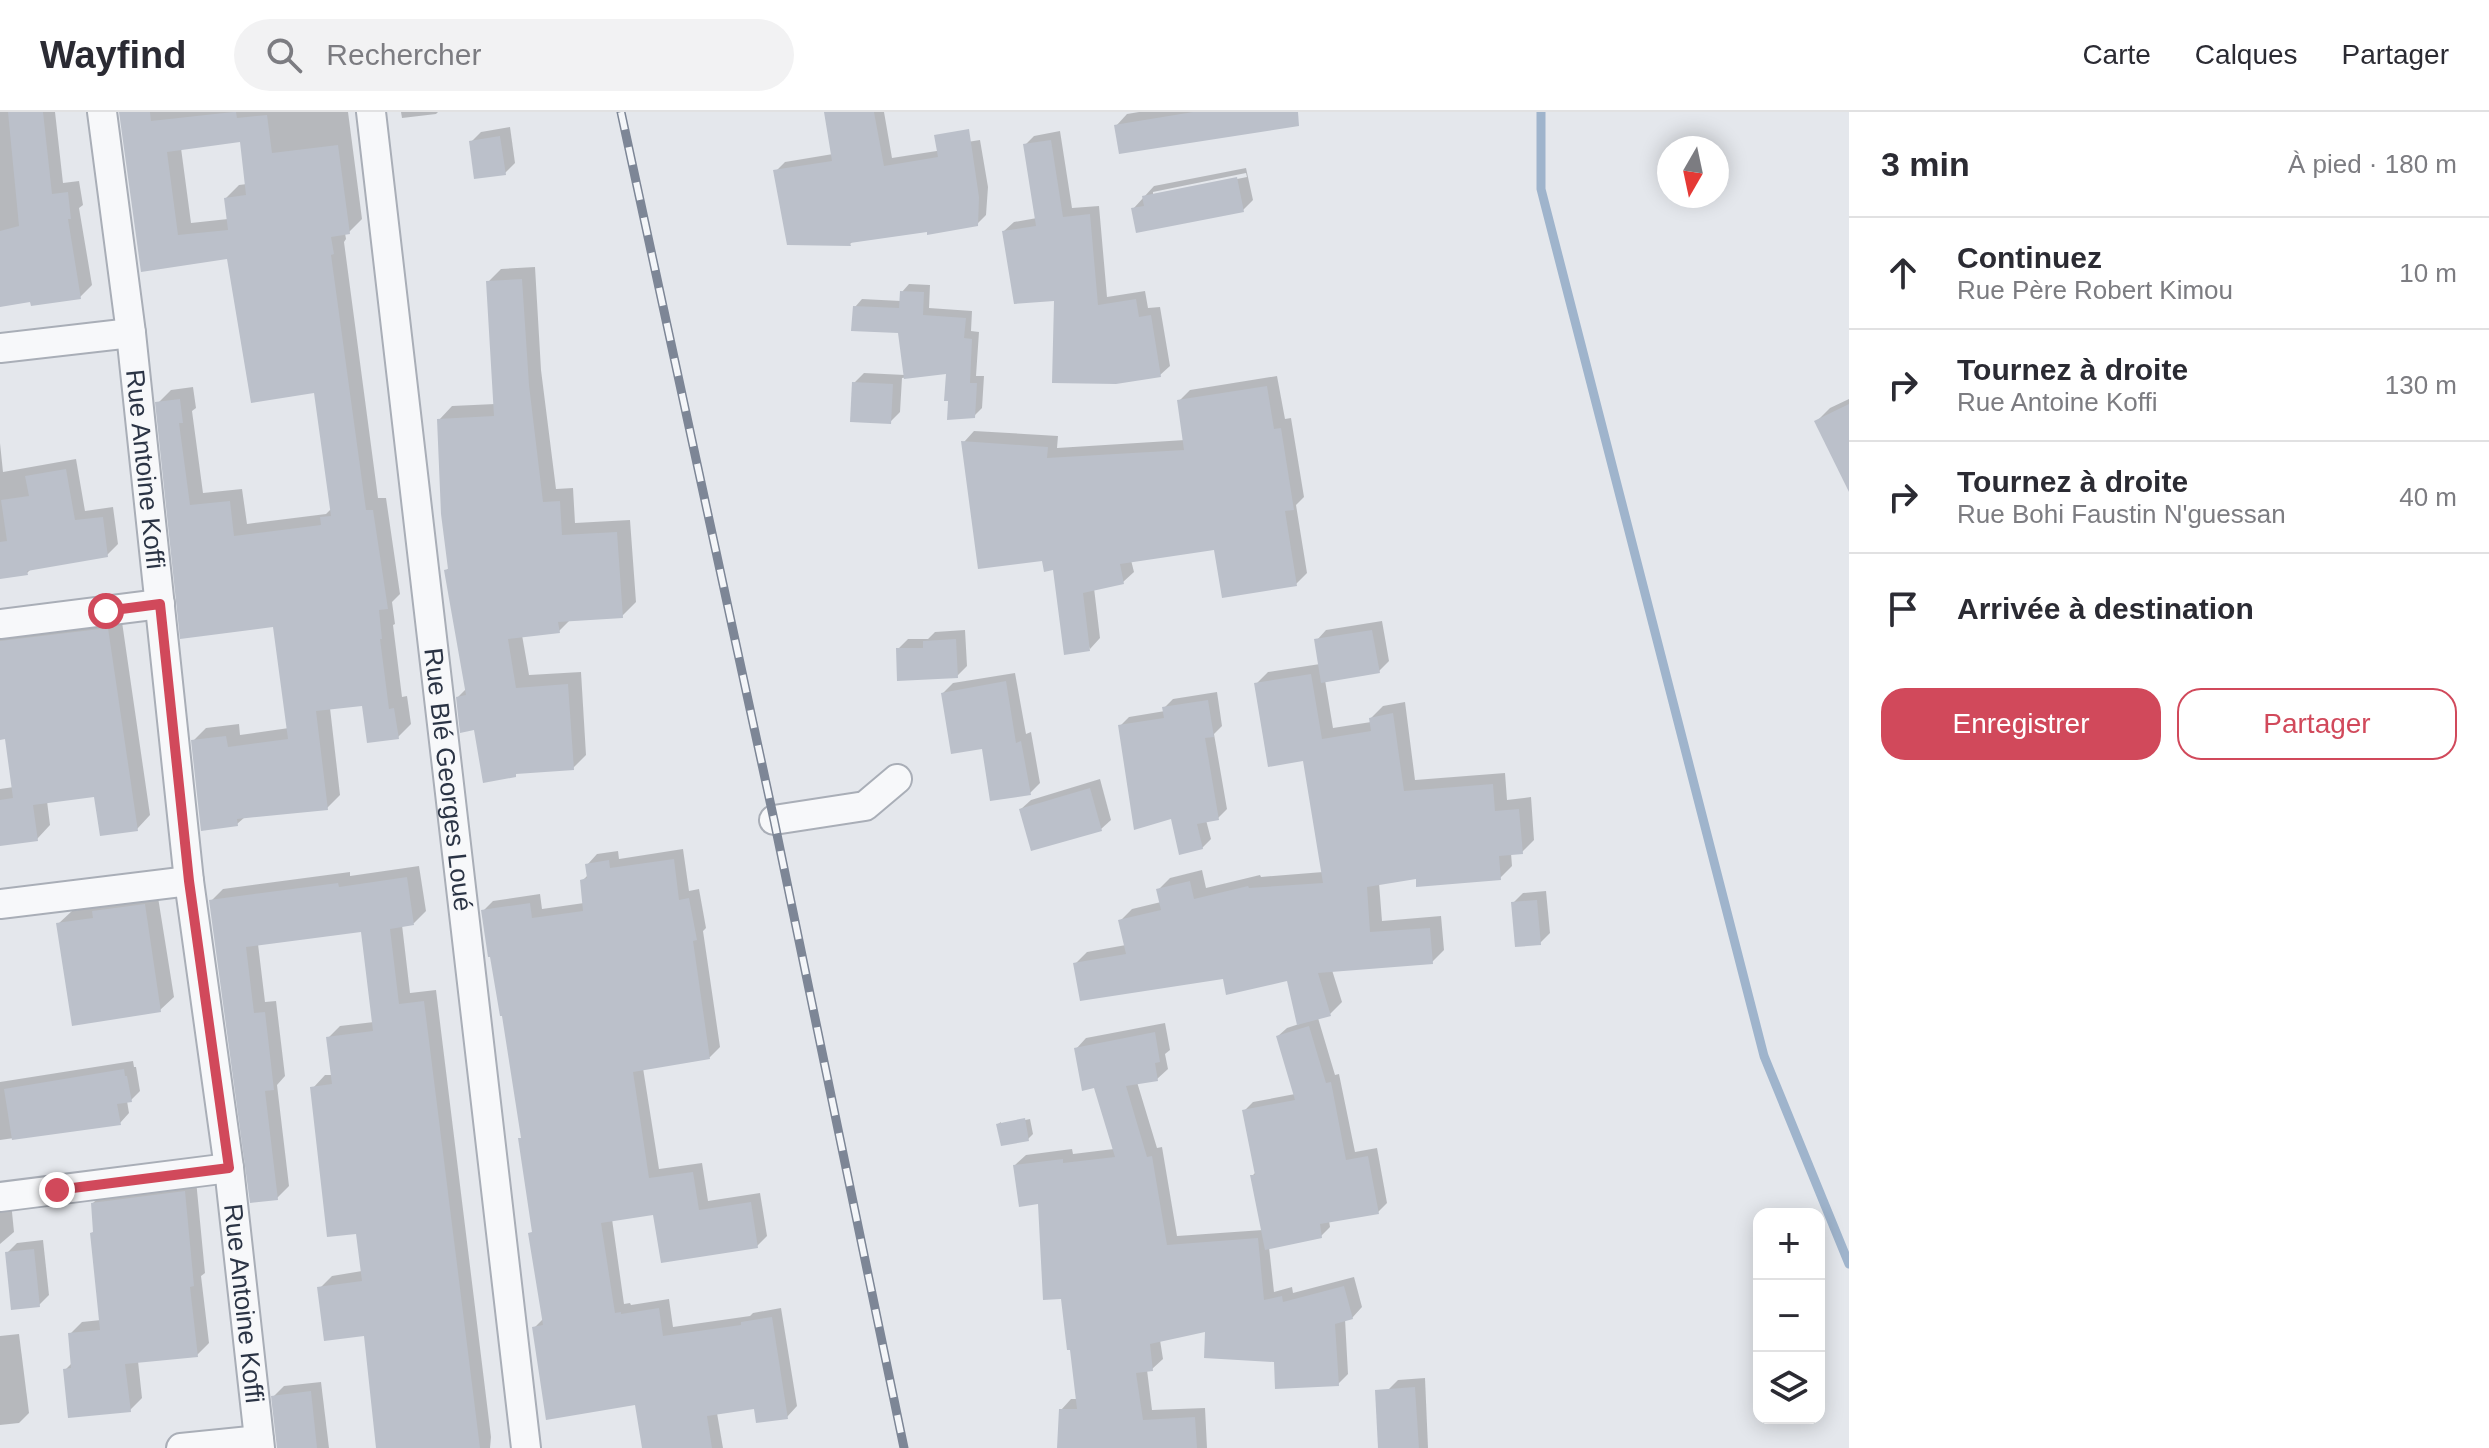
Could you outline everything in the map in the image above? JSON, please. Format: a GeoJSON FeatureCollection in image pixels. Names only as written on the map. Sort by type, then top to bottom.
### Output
{"type":"FeatureCollection","features":[{"type":"Feature","properties":{"kind":"street","name":"Rue Antoine Koffi"},"geometry":{"type":"LineString","coordinates":[[102,112],[131,333],[189,881],[229,1168],[260,1444]]}},
{"type":"Feature","properties":{"kind":"street","name":"Rue Blé Georges Loué"},"geometry":{"type":"LineString","coordinates":[[371,112],[526,1448]]}},
{"type":"Feature","properties":{"kind":"street"},"geometry":{"type":"LineString","coordinates":[[0,348],[131,333]]}},
{"type":"Feature","properties":{"kind":"street"},"geometry":{"type":"LineString","coordinates":[[0,624],[160,604]]}},
{"type":"Feature","properties":{"kind":"street"},"geometry":{"type":"LineString","coordinates":[[774,820],[865,806],[897,779]]}},
{"type":"Feature","properties":{"kind":"street"},"geometry":{"type":"LineString","coordinates":[[0,904],[189,881]]}},
{"type":"Feature","properties":{"kind":"street"},"geometry":{"type":"LineString","coordinates":[[0,1197],[229,1168]]}},
{"type":"Feature","properties":{"kind":"street"},"geometry":{"type":"LineString","coordinates":[[181,1448],[260,1444]]}},
{"type":"Feature","properties":{"kind":"building"},"geometry":{"type":"Polygon","coordinates":[[[8,112],[43,112],[52,194],[68,192],[71,219],[68,219],[81,299],[0,307],[0,231],[19,226],[8,112]]]}},
{"type":"Feature","properties":{"kind":"building"},"geometry":{"type":"Polygon","coordinates":[[[119,112],[150,112],[151,121],[233,112],[236,112],[237,118],[267,115],[272,153],[338,145],[350,234],[331,237],[334,254],[331,255],[366,510],[373,510],[388,609],[379,610],[380,639],[389,709],[394,708],[399,739],[367,743],[362,706],[316,711],[328,810],[237,819],[238,826],[201,831],[191,740],[226,736],[228,747],[288,739],[273,627],[180,639],[155,402],[180,399],[183,423],[179,423],[190,505],[230,501],[234,536],[321,525],[320,517],[331,516],[314,393],[251,403],[227,259],[141,272],[119,112]],[[240,142],[167,152],[178,235],[228,230],[224,198],[246,195],[240,142]]]}},
{"type":"Feature","properties":{"kind":"building"},"geometry":{"type":"Polygon","coordinates":[[[824,112],[874,112],[884,166],[938,157],[934,135],[969,129],[979,197],[978,226],[850,243],[851,246],[787,245],[773,170],[832,161],[824,112]]]}},
{"type":"Feature","properties":{"kind":"building"},"geometry":{"type":"Polygon","coordinates":[[[1193,112],[1298,112],[1299,126],[1119,154],[1114,125],[1193,112]]]}},
{"type":"Feature","properties":{"kind":"building"},"geometry":{"type":"Polygon","coordinates":[[[500,136],[506,175],[474,179],[469,141],[500,136]]]}},
{"type":"Feature","properties":{"kind":"building"},"geometry":{"type":"Polygon","coordinates":[[[1051,140],[1063,217],[1090,214],[1098,305],[1136,299],[1139,317],[1151,315],[1161,377],[1116,384],[1052,383],[1054,301],[1014,304],[1002,231],[1036,226],[1023,144],[1051,140]]]}},
{"type":"Feature","properties":{"kind":"building"},"geometry":{"type":"Polygon","coordinates":[[[1237,177],[1244,212],[1136,233],[1131,208],[1144,206],[1142,196],[1237,177]]]}},
{"type":"Feature","properties":{"kind":"building"},"geometry":{"type":"Polygon","coordinates":[[[522,279],[529,385],[543,502],[560,501],[562,535],[617,532],[623,618],[558,622],[560,633],[508,639],[516,688],[568,684],[574,770],[516,774],[516,777],[483,783],[474,730],[460,733],[456,697],[466,695],[444,570],[448,569],[441,514],[437,419],[494,416],[486,281],[522,279]]]}},
{"type":"Feature","properties":{"kind":"building"},"geometry":{"type":"Polygon","coordinates":[[[900,291],[924,292],[923,315],[966,318],[964,338],[972,339],[970,383],[977,383],[975,418],[947,420],[948,401],[944,401],[946,374],[904,379],[898,333],[851,331],[853,306],[899,308],[900,291]]]}},
{"type":"Feature","properties":{"kind":"building"},"geometry":{"type":"Polygon","coordinates":[[[852,382],[893,384],[891,424],[850,422],[852,382]]]}},
{"type":"Feature","properties":{"kind":"building"},"geometry":{"type":"Polygon","coordinates":[[[1267,386],[1274,429],[1281,428],[1294,510],[1285,511],[1297,586],[1222,598],[1214,550],[1120,564],[1124,584],[1083,593],[1090,651],[1064,655],[1053,570],[1044,572],[1042,561],[978,569],[961,441],[1048,447],[1047,458],[1184,450],[1177,400],[1267,386]]]}},
{"type":"Feature","properties":{"kind":"building"},"geometry":{"type":"Polygon","coordinates":[[[1849,404],[1849,492],[1814,421],[1849,404]]]}},
{"type":"Feature","properties":{"kind":"building"},"geometry":{"type":"Polygon","coordinates":[[[66,469],[75,520],[103,517],[108,557],[27,571],[28,575],[0,579],[0,542],[7,541],[1,500],[29,496],[25,476],[66,469]]]}},
{"type":"Feature","properties":{"kind":"building"},"geometry":{"type":"Polygon","coordinates":[[[108,628],[138,831],[100,836],[94,797],[33,805],[38,841],[0,846],[0,800],[13,798],[5,739],[0,740],[0,641],[108,628]]]}},
{"type":"Feature","properties":{"kind":"building"},"geometry":{"type":"Polygon","coordinates":[[[1372,630],[1380,673],[1321,683],[1314,639],[1372,630]]]}},
{"type":"Feature","properties":{"kind":"building"},"geometry":{"type":"Polygon","coordinates":[[[956,639],[958,678],[897,681],[896,648],[923,648],[923,641],[956,639]]]}},
{"type":"Feature","properties":{"kind":"building"},"geometry":{"type":"Polygon","coordinates":[[[1311,674],[1322,739],[1371,731],[1369,718],[1393,713],[1404,791],[1493,784],[1495,811],[1519,809],[1523,854],[1499,856],[1501,880],[1416,887],[1416,879],[1367,887],[1370,932],[1430,928],[1433,964],[1318,973],[1331,1016],[1297,1025],[1287,981],[1226,995],[1223,979],[1080,1001],[1073,963],[1126,954],[1118,920],[1161,910],[1156,889],[1190,881],[1194,899],[1248,886],[1323,883],[1303,761],[1268,767],[1254,683],[1311,674]]]}},
{"type":"Feature","properties":{"kind":"building"},"geometry":{"type":"Polygon","coordinates":[[[1006,681],[1016,743],[1021,741],[1031,795],[990,801],[982,749],[951,754],[941,693],[1006,681]]]}},
{"type":"Feature","properties":{"kind":"building"},"geometry":{"type":"Polygon","coordinates":[[[1208,700],[1214,737],[1205,738],[1219,820],[1197,824],[1203,849],[1179,855],[1171,819],[1134,830],[1118,725],[1164,718],[1162,707],[1208,700]]]}},
{"type":"Feature","properties":{"kind":"building"},"geometry":{"type":"Polygon","coordinates":[[[1090,788],[1102,831],[1031,851],[1019,809],[1090,788]]]}},
{"type":"Feature","properties":{"kind":"building"},"geometry":{"type":"Polygon","coordinates":[[[674,859],[679,900],[689,898],[697,940],[693,941],[710,1059],[633,1072],[649,1178],[693,1172],[699,1210],[751,1202],[758,1248],[661,1263],[653,1215],[601,1223],[615,1313],[659,1308],[663,1336],[741,1325],[741,1322],[772,1317],[788,1419],[756,1423],[754,1409],[707,1416],[712,1448],[642,1448],[635,1405],[546,1420],[532,1327],[543,1325],[528,1233],[532,1232],[518,1138],[521,1138],[481,910],[530,903],[532,918],[583,911],[580,880],[587,878],[585,864],[609,860],[610,868],[674,859]]]}},
{"type":"Feature","properties":{"kind":"building"},"geometry":{"type":"Polygon","coordinates":[[[407,877],[414,925],[390,929],[399,1004],[424,1001],[480,1448],[376,1448],[364,1336],[324,1341],[317,1287],[362,1281],[356,1234],[327,1237],[310,1087],[332,1084],[326,1037],[373,1031],[361,932],[246,947],[254,1013],[265,1012],[274,1090],[265,1091],[278,1200],[250,1203],[209,900],[407,877]]]}},
{"type":"Feature","properties":{"kind":"building"},"geometry":{"type":"Polygon","coordinates":[[[1537,900],[1541,945],[1515,947],[1511,902],[1537,900]]]}},
{"type":"Feature","properties":{"kind":"building"},"geometry":{"type":"Polygon","coordinates":[[[145,904],[161,1012],[72,1026],[56,923],[93,918],[92,911],[145,904]]]}},
{"type":"Feature","properties":{"kind":"building"},"geometry":{"type":"Polygon","coordinates":[[[1309,1026],[1326,1083],[1331,1082],[1346,1160],[1368,1156],[1379,1214],[1320,1224],[1322,1238],[1265,1250],[1250,1175],[1255,1175],[1242,1110],[1295,1100],[1276,1036],[1309,1026]]]}},
{"type":"Feature","properties":{"kind":"building"},"geometry":{"type":"Polygon","coordinates":[[[1155,1032],[1160,1062],[1155,1063],[1158,1081],[1126,1086],[1147,1157],[1152,1156],[1167,1245],[1258,1238],[1264,1300],[1282,1296],[1283,1302],[1344,1286],[1353,1319],[1335,1324],[1339,1386],[1275,1389],[1274,1362],[1204,1358],[1205,1332],[1150,1344],[1153,1371],[1136,1373],[1143,1420],[1195,1417],[1197,1448],[1057,1448],[1059,1409],[1077,1409],[1070,1350],[1067,1350],[1061,1299],[1043,1300],[1038,1204],[1019,1207],[1013,1165],[1115,1157],[1094,1088],[1082,1091],[1074,1048],[1155,1032]]]}},
{"type":"Feature","properties":{"kind":"building"},"geometry":{"type":"Polygon","coordinates":[[[124,1069],[132,1102],[117,1104],[121,1125],[12,1140],[4,1089],[124,1069]]]}},
{"type":"Feature","properties":{"kind":"building"},"geometry":{"type":"Polygon","coordinates":[[[1025,1118],[1029,1141],[1001,1146],[996,1124],[1025,1118]]]}},
{"type":"Feature","properties":{"kind":"building"},"geometry":{"type":"Polygon","coordinates":[[[185,1191],[194,1286],[190,1287],[198,1357],[125,1364],[131,1412],[68,1418],[63,1369],[71,1368],[68,1333],[100,1330],[90,1233],[93,1232],[91,1203],[185,1191]]]}},
{"type":"Feature","properties":{"kind":"building"},"geometry":{"type":"Polygon","coordinates":[[[34,1249],[40,1307],[11,1310],[5,1252],[34,1249]]]}},
{"type":"Feature","properties":{"kind":"building"},"geometry":{"type":"Polygon","coordinates":[[[1415,1387],[1419,1448],[1378,1448],[1375,1390],[1415,1387]]]}},
{"type":"Feature","properties":{"kind":"building"},"geometry":{"type":"Polygon","coordinates":[[[311,1391],[317,1448],[277,1448],[271,1396],[311,1391]]]}},
{"type":"Feature","properties":{"kind":"waterway"},"geometry":{"type":"LineString","coordinates":[[1541,112],[1541,189],[1764,1056],[1849,1264]]}},
{"type":"Feature","properties":{"kind":"railway"},"geometry":{"type":"LineString","coordinates":[[621,112],[774,820],[904,1448]]}},
{"type":"Feature","properties":{"kind":"route"},"geometry":{"type":"LineString","coordinates":[[57,1190],[229,1168],[189,881],[160,604],[106,611]]}}]}
